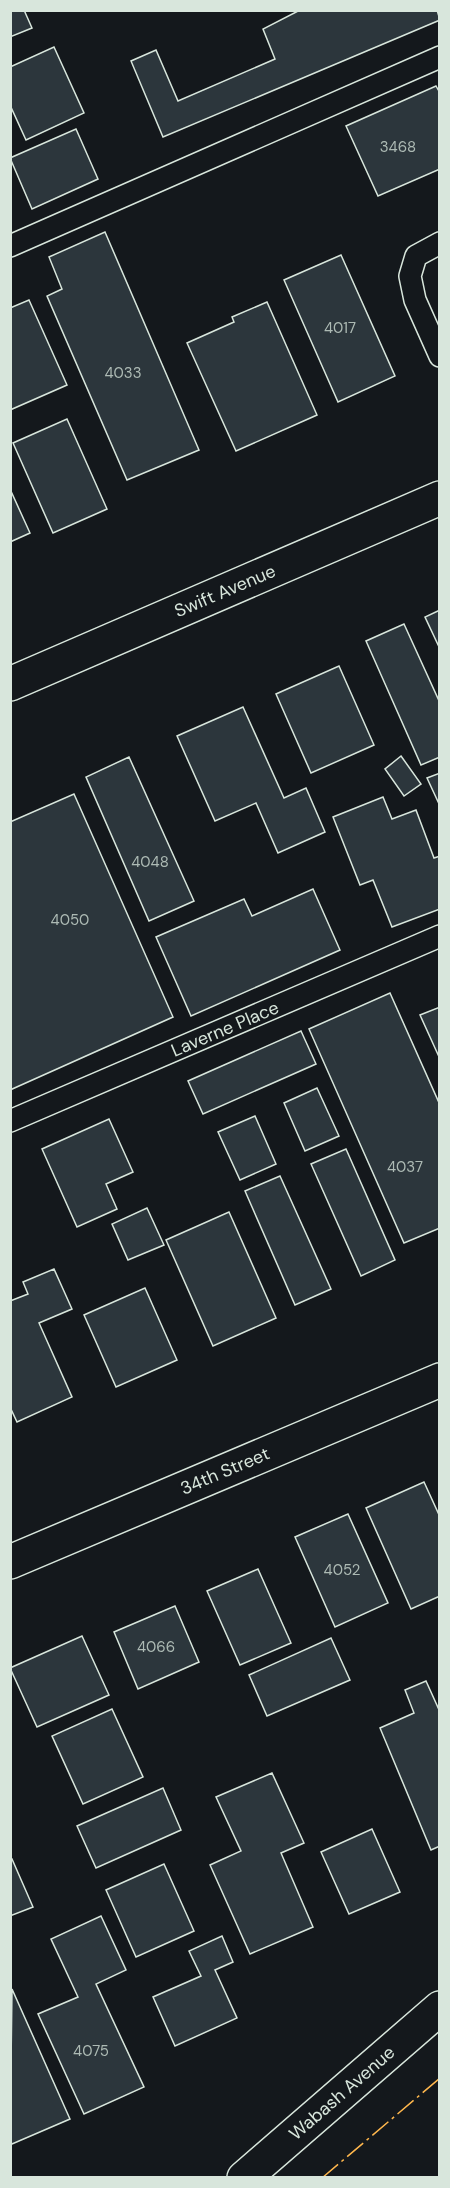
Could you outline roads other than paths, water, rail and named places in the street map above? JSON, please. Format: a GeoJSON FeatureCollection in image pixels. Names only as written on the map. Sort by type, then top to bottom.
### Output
{"type":"FeatureCollection","features":[{"type":"Feature","properties":{"kind":"street","name":"Swift Avenue"},"geometry":{"type":"LineString","coordinates":[[10,684],[440,498]]}},
{"type":"Feature","properties":{"kind":"street","name":"34th Street"},"geometry":{"type":"LineString","coordinates":[[10,1562],[440,1380]]}},
{"type":"Feature","properties":{"kind":"street","name":"Wabash Avenue"},"geometry":{"type":"LineString","coordinates":[[244,2178],[440,2008]]}},
{"type":"Feature","properties":{"kind":"lane"},"geometry":{"type":"LineString","coordinates":[[10,246],[440,57]]}},
{"type":"Feature","properties":{"kind":"lane"},"geometry":{"type":"LineString","coordinates":[[440,243],[416,256],[410,276],[415,300],[440,356]]}},
{"type":"Feature","properties":{"kind":"lane","name":"Laverne Place"},"geometry":{"type":"LineString","coordinates":[[10,1121],[440,936]]}}]}
